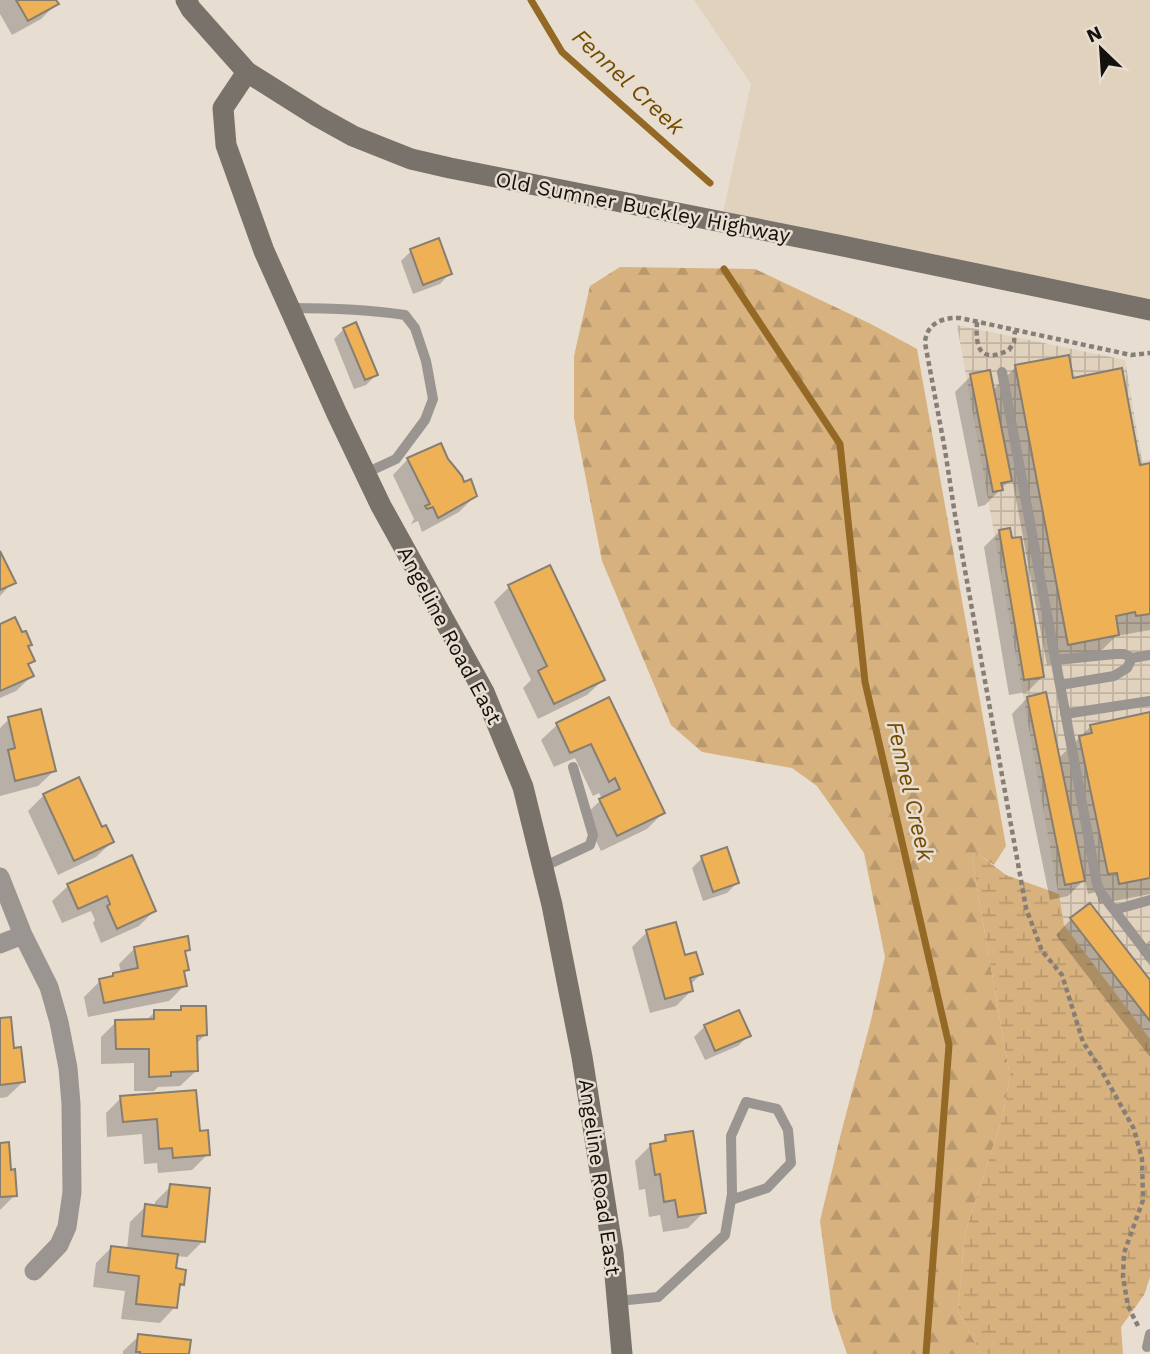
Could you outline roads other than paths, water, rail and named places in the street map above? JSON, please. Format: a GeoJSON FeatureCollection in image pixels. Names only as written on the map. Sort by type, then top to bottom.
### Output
{"type":"FeatureCollection","features":[{"type":"Feature","properties":{"kind":"street","name":"Old Sumner Buckley Highway"},"geometry":{"type":"LineString","coordinates":[[186,0],[247,72],[353,136],[411,159],[1150,310]]}},
{"type":"Feature","properties":{"kind":"street","name":"Angeline Road East"},"geometry":{"type":"LineString","coordinates":[[247,72],[223,108],[226,145],[264,251],[381,506],[484,692],[523,786],[552,905],[582,1057],[613,1252],[622,1354]]}},
{"type":"Feature","properties":{"kind":"street"},"geometry":{"type":"LineString","coordinates":[[0,877],[23,935],[49,987],[60,1022],[68,1068],[72,1192],[67,1227],[59,1245],[34,1271]]}},
{"type":"Feature","properties":{"kind":"street"},"geometry":{"type":"LineString","coordinates":[[0,944],[23,935]]}},
{"type":"Feature","properties":{"kind":"lane"},"geometry":{"type":"LineString","coordinates":[[289,309],[340,308],[405,315],[415,328],[426,361],[433,399],[425,420],[396,459],[366,473]]}},
{"type":"Feature","properties":{"kind":"lane"},"geometry":{"type":"LineString","coordinates":[[1002,372],[1097,884],[1150,957]]}},
{"type":"Feature","properties":{"kind":"lane"},"geometry":{"type":"LineString","coordinates":[[1055,660],[1115,654],[1132,658],[1150,655]]}},
{"type":"Feature","properties":{"kind":"lane"},"geometry":{"type":"LineString","coordinates":[[1060,685],[1114,676],[1127,668],[1132,658]]}},
{"type":"Feature","properties":{"kind":"lane"},"geometry":{"type":"LineString","coordinates":[[1065,714],[1150,701]]}},
{"type":"Feature","properties":{"kind":"lane"},"geometry":{"type":"LineString","coordinates":[[543,867],[590,845],[593,835],[573,768]]}},
{"type":"Feature","properties":{"kind":"lane"},"geometry":{"type":"LineString","coordinates":[[1114,910],[1150,900]]}},
{"type":"Feature","properties":{"kind":"lane"},"geometry":{"type":"LineString","coordinates":[[617,1301],[658,1297],[725,1235],[731,1200],[731,1136],[746,1102],[777,1109],[788,1130],[792,1163],[767,1188],[731,1200]]}},
{"type":"Feature","properties":{"kind":"lane"},"geometry":{"type":"LineString","coordinates":[[1147,1347],[1150,1334]]}},
{"type":"Feature","properties":{"kind":"waterway","name":"Fennel Creek"},"geometry":{"type":"LineString","coordinates":[[531,0],[562,52],[710,183]]}},
{"type":"Feature","properties":{"kind":"waterway","name":"Fennel Creek"},"geometry":{"type":"LineString","coordinates":[[724,269],[840,444],[865,682],[949,1045],[926,1354]]}}]}
